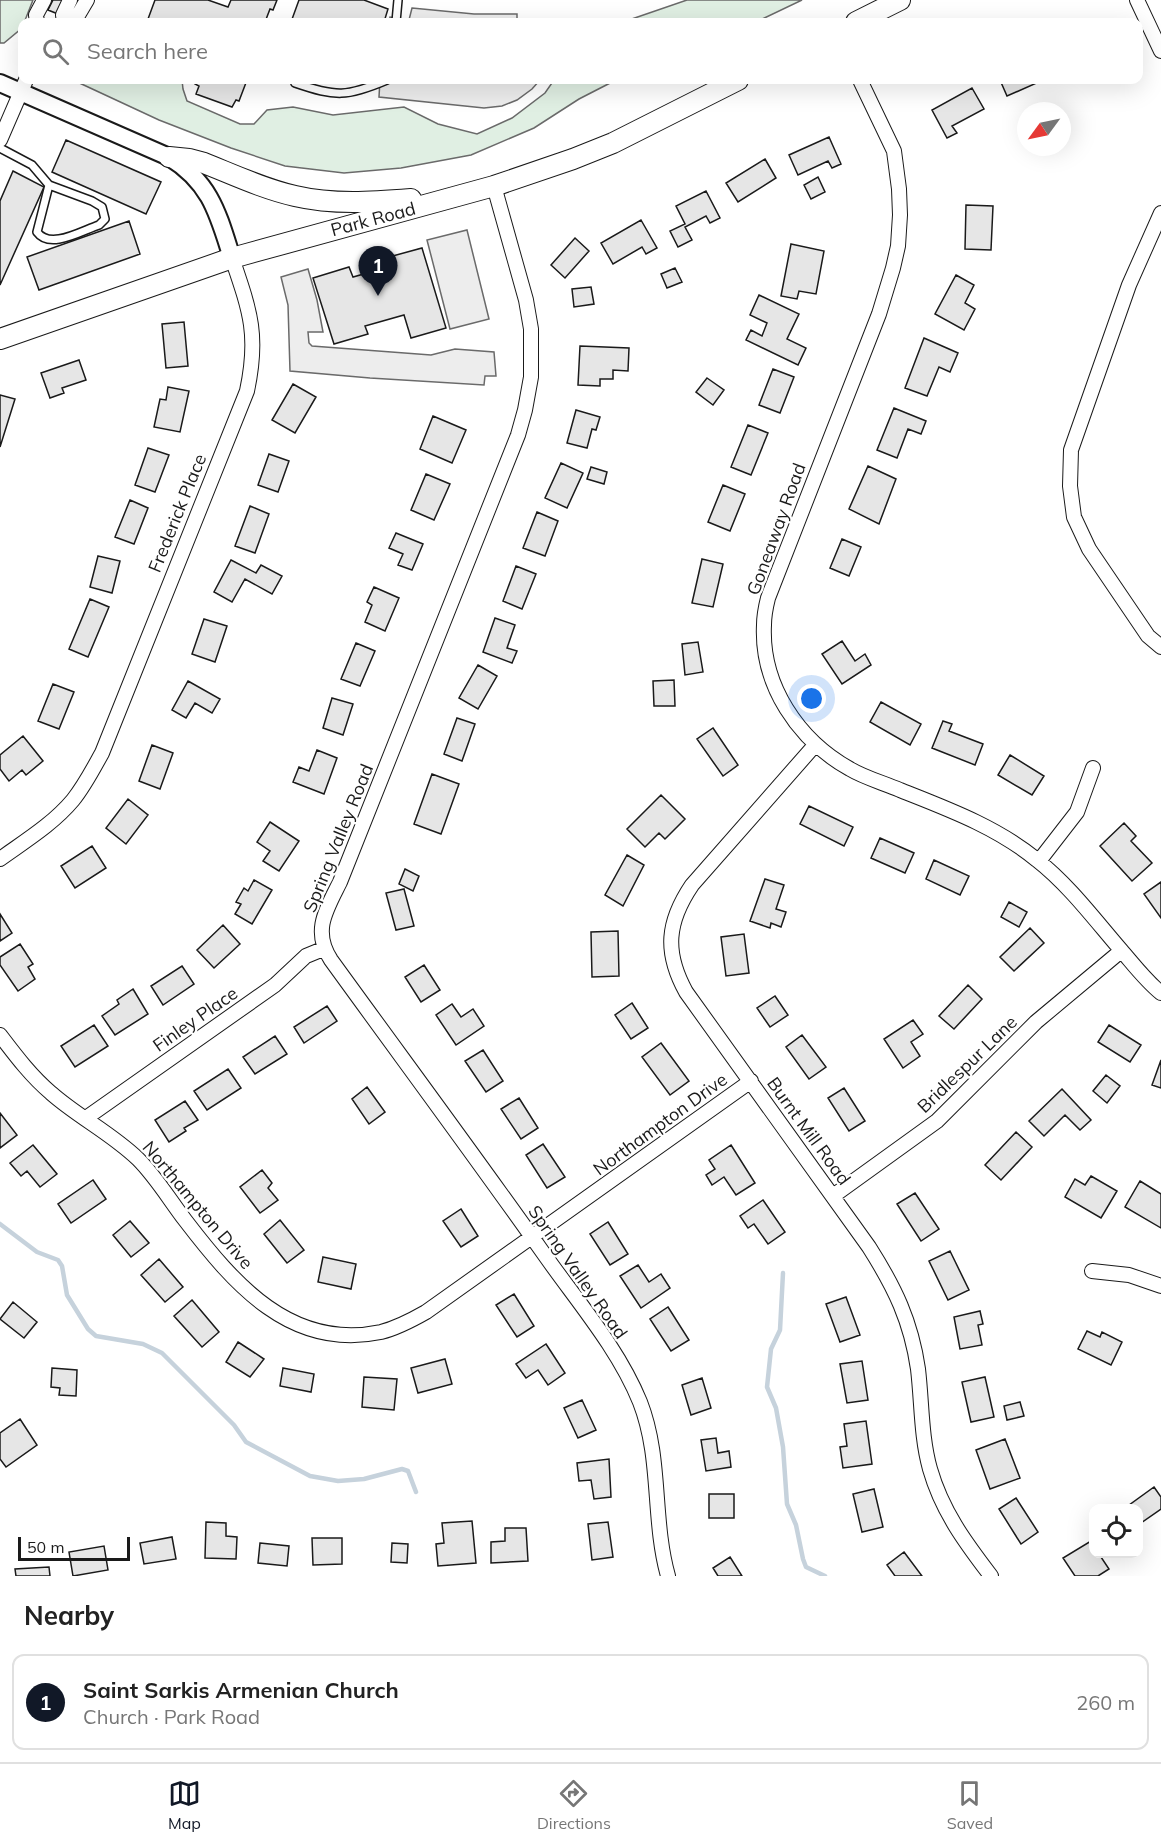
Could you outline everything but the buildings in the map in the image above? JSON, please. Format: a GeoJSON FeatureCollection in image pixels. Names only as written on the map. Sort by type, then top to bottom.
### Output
{"type":"FeatureCollection","features":[{"type":"Feature","properties":{"kind":"main road"},"geometry":{"type":"LineString","coordinates":[[864,18],[900,0]]}},
{"type":"Feature","properties":{"kind":"main road","name":"Park Road"},"geometry":{"type":"LineString","coordinates":[[0,339],[232,258],[494,186],[573,159],[613,143],[730,84]]}},
{"type":"Feature","properties":{"kind":"main road"},"geometry":{"type":"LineString","coordinates":[[169,157],[189,159],[284,193],[325,200],[383,201],[464,194]]}},
{"type":"Feature","properties":{"kind":"street"},"geometry":{"type":"LineString","coordinates":[[37,18],[44,0]]}},
{"type":"Feature","properties":{"kind":"street"},"geometry":{"type":"LineString","coordinates":[[63,18],[70,0]]}},
{"type":"Feature","properties":{"kind":"street"},"geometry":{"type":"LineString","coordinates":[[76,18],[87,0]]}},
{"type":"Feature","properties":{"kind":"street"},"geometry":{"type":"LineString","coordinates":[[1137,0],[1161,51]]}},
{"type":"Feature","properties":{"kind":"street","name":"Frederick Place"},"geometry":{"type":"LineString","coordinates":[[0,83],[23,86],[169,157],[197,178],[216,209],[251,316],[253,348],[247,391],[102,753],[89,778],[72,802],[51,822],[0,859]]}},
{"type":"Feature","properties":{"kind":"street","name":"Goneaway Road"},"geometry":{"type":"LineString","coordinates":[[862,84],[894,151],[900,216],[898,246],[879,314],[768,598],[764,623],[764,646],[769,670],[788,713],[815,745],[852,770],[959,813],[992,830],[1039,861],[1161,993]]}},
{"type":"Feature","properties":{"kind":"street"},"geometry":{"type":"LineString","coordinates":[[0,140],[23,86]]}},
{"type":"Feature","properties":{"kind":"street","name":"Spring Valley Road"},"geometry":{"type":"LineString","coordinates":[[494,186],[526,300],[531,329],[531,377],[525,410],[518,435],[340,882],[324,916],[321,933],[323,948],[532,1237],[627,1374],[640,1402],[648,1428],[654,1458],[668,1576]]}},
{"type":"Feature","properties":{"kind":"street"},"geometry":{"type":"LineString","coordinates":[[1161,213],[1129,285],[1071,450],[1070,486],[1074,517],[1089,549],[1148,636],[1161,647]]}},
{"type":"Feature","properties":{"kind":"street","name":"Burnt Mill Road"},"geometry":{"type":"LineString","coordinates":[[815,745],[682,899],[675,916],[671,936],[674,967],[686,992],[870,1247],[892,1283],[912,1335],[924,1438],[930,1468],[949,1516],[962,1539],[991,1576]]}},
{"type":"Feature","properties":{"kind":"street"},"geometry":{"type":"LineString","coordinates":[[1039,861],[1077,812],[1093,768]]}},
{"type":"Feature","properties":{"kind":"street","name":"Finley Place"},"geometry":{"type":"LineString","coordinates":[[86,1118],[275,985],[306,956],[323,948]]}},
{"type":"Feature","properties":{"kind":"street","name":"Bridlespur Lane"},"geometry":{"type":"LineString","coordinates":[[833,1196],[937,1120],[1036,1022],[1121,951]]}},
{"type":"Feature","properties":{"kind":"street","name":"Northampton Drive"},"geometry":{"type":"LineString","coordinates":[[0,1035],[50,1093],[114,1137],[138,1160],[160,1185],[204,1245],[244,1286],[280,1317],[300,1327],[325,1333],[355,1335],[380,1332],[404,1324],[426,1312],[751,1081]]}},
{"type":"Feature","properties":{"kind":"street"},"geometry":{"type":"LineString","coordinates":[[1092,1271],[1130,1275],[1161,1286]]}},
{"type":"Feature","properties":{"kind":"lane"},"geometry":{"type":"LineString","coordinates":[[396,18],[398,0]]}},
{"type":"Feature","properties":{"kind":"lane"},"geometry":{"type":"LineString","coordinates":[[298,84],[321,92],[336,94],[359,92],[378,84]]}},
{"type":"Feature","properties":{"kind":"lane"},"geometry":{"type":"LineString","coordinates":[[0,148],[32,165],[49,185],[102,207],[105,219],[99,225],[51,241],[41,237],[37,232],[49,185]]}},
{"type":"Feature","properties":{"kind":"green space"},"geometry":{"type":"Polygon","coordinates":[[[0,0],[33,0],[26,18],[18,18],[18,31],[4,43],[0,43],[0,0]]]}},
{"type":"Feature","properties":{"kind":"green space"},"geometry":{"type":"Polygon","coordinates":[[[687,0],[802,0],[764,18],[635,18],[687,0]]]}},
{"type":"Feature","properties":{"kind":"green space"},"geometry":{"type":"Polygon","coordinates":[[[82,84],[182,84],[187,101],[240,124],[254,124],[267,110],[293,107],[333,115],[404,107],[438,124],[477,134],[512,118],[545,93],[551,84],[608,84],[579,99],[534,128],[471,155],[401,168],[344,173],[285,166],[159,120],[82,84]]]}},
{"type":"Feature","properties":{"kind":"shaded area"},"geometry":{"type":"Polygon","coordinates":[[[412,8],[474,14],[517,14],[517,18],[410,18],[412,8]]]}},
{"type":"Feature","properties":{"kind":"shaded area"},"geometry":{"type":"Polygon","coordinates":[[[380,84],[536,84],[517,100],[502,106],[484,108],[379,97],[380,84]]]}},
{"type":"Feature","properties":{"kind":"shaded area"},"geometry":{"type":"Polygon","coordinates":[[[467,230],[489,319],[450,329],[427,240],[467,230]]]}},
{"type":"Feature","properties":{"kind":"shaded area"},"geometry":{"type":"Polygon","coordinates":[[[308,269],[323,332],[308,332],[309,343],[312,346],[431,355],[455,349],[494,352],[496,376],[485,376],[484,385],[290,371],[288,305],[281,277],[308,269]]]}},
{"type":"Feature","properties":{"kind":"waterway"},"geometry":{"type":"LineString","coordinates":[[0,1224],[37,1252],[58,1260],[62,1266],[67,1295],[88,1329],[96,1336],[143,1344],[162,1353],[234,1425],[246,1442],[310,1476],[338,1481],[364,1479],[402,1469],[408,1471],[416,1492]]}},
{"type":"Feature","properties":{"kind":"waterway"},"geometry":{"type":"LineString","coordinates":[[783,1273],[780,1330],[771,1349],[767,1387],[776,1408],[783,1447],[787,1504],[796,1525],[803,1559],[806,1567],[825,1576]]}},
{"type":"Feature","properties":{"kind":"place","name":"Saint Sarkis Armenian Church"},"geometry":{"type":"Point","coordinates":[378,296]}}]}
